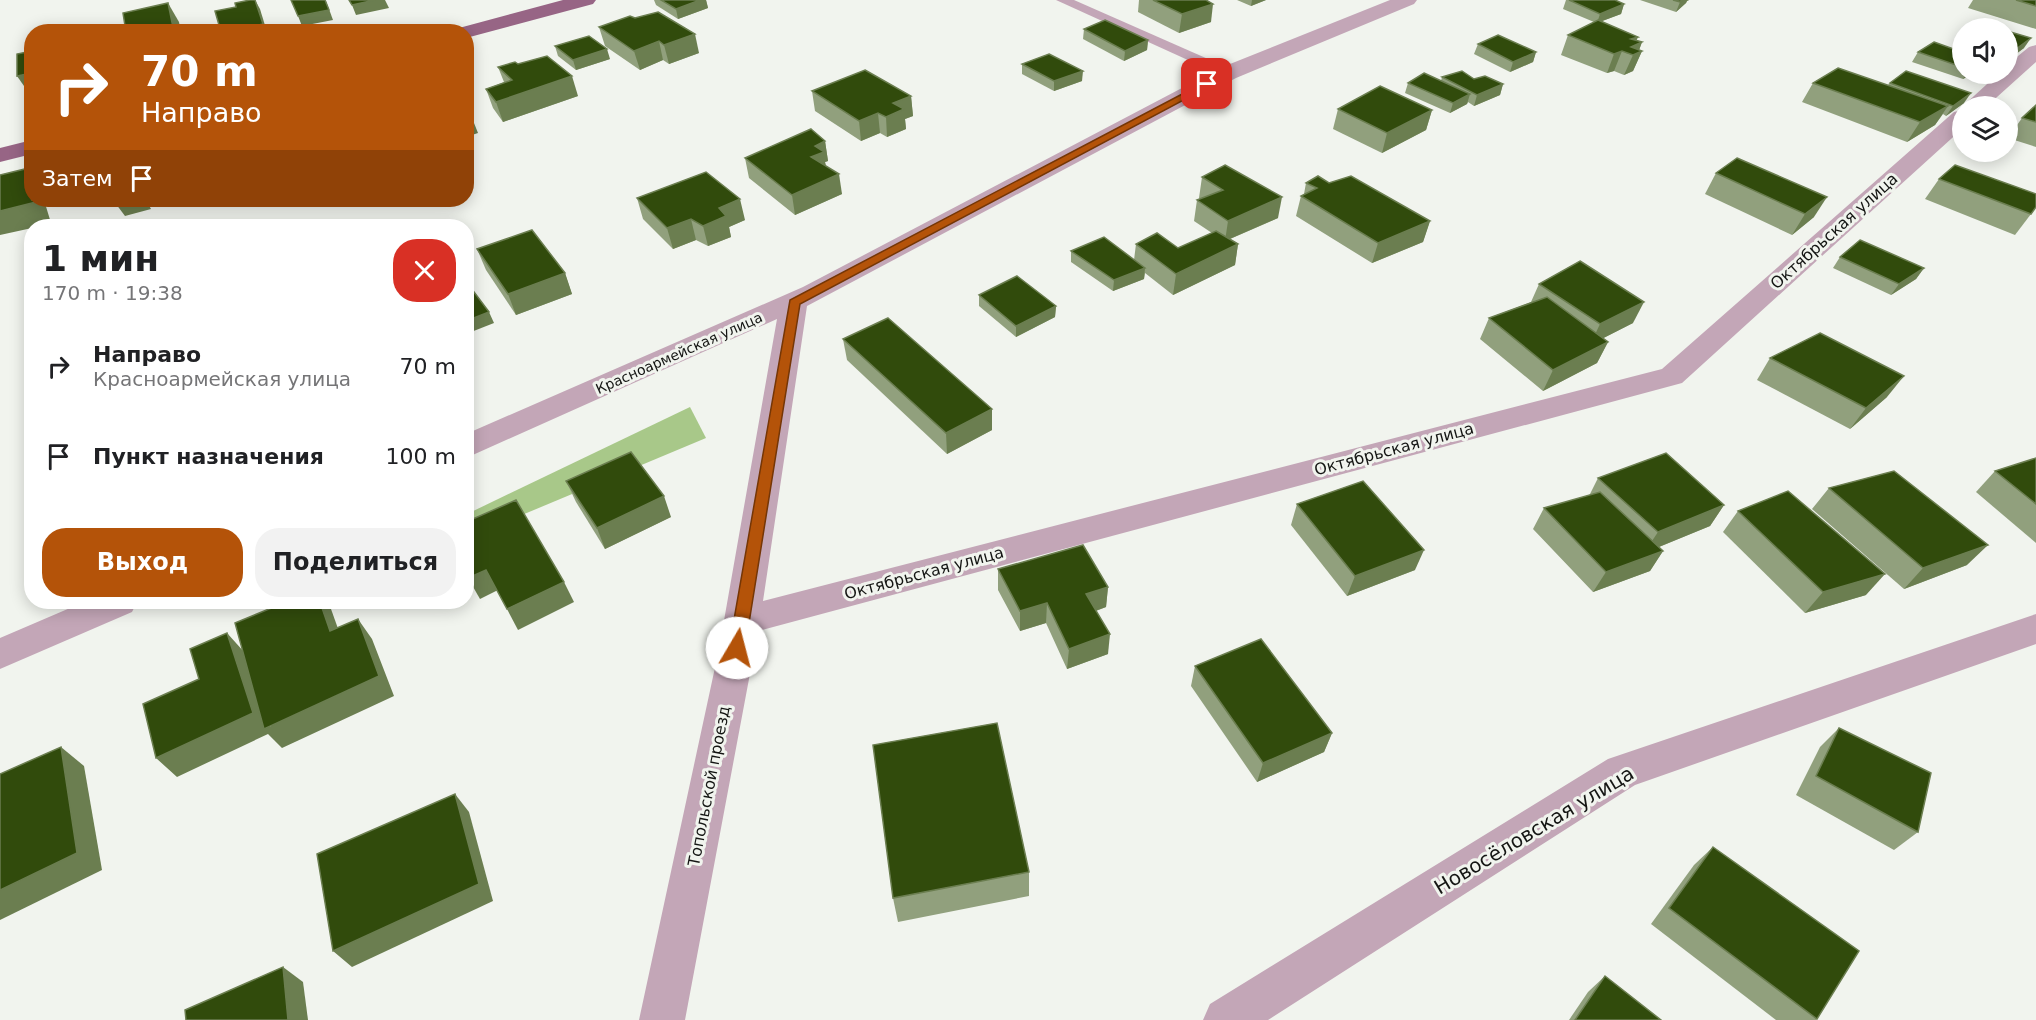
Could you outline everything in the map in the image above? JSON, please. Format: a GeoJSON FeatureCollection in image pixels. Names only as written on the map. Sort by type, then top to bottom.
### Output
{"type":"FeatureCollection","features":[{"type":"Feature","properties":{"kind":"main road"},"geometry":{"type":"LineString","coordinates":[[474,30],[586,0]]}},
{"type":"Feature","properties":{"kind":"main road"},"geometry":{"type":"LineString","coordinates":[[0,155],[24,149]]}},
{"type":"Feature","properties":{"kind":"street","name":"Красноармейская улица"},"geometry":{"type":"LineString","coordinates":[[474,443],[794,302],[1228,73],[1407,0]]}},
{"type":"Feature","properties":{"kind":"street"},"geometry":{"type":"LineString","coordinates":[[1985,96],[2036,51]]}},
{"type":"Feature","properties":{"kind":"street","name":"Октябрьская улица"},"geometry":{"type":"LineString","coordinates":[[741,621],[1672,376],[1952,126]]}},
{"type":"Feature","properties":{"kind":"street","name":"Топольской проезд"},"geometry":{"type":"LineString","coordinates":[[662,1020],[741,621],[794,302]]}},
{"type":"Feature","properties":{"kind":"street"},"geometry":{"type":"LineString","coordinates":[[0,654],[103,609]]}},
{"type":"Feature","properties":{"kind":"street","name":"Новосёловская улица"},"geometry":{"type":"LineString","coordinates":[[1226,1020],[1622,772],[2036,629]]}},
{"type":"Feature","properties":{"kind":"lane"},"geometry":{"type":"LineString","coordinates":[[1063,0],[1228,73]]}},
{"type":"Feature","properties":{"kind":"green space"},"geometry":{"type":"Polygon","coordinates":[[[690,407],[706,438],[474,535],[474,511],[690,407]]]}},
{"type":"Feature","properties":{"kind":"building"},"geometry":{"type":"Polygon","coordinates":[[[255,0],[263,24],[219,24],[215,11],[236,7],[235,3],[255,0]]]}},
{"type":"Feature","properties":{"kind":"building"},"geometry":{"type":"Polygon","coordinates":[[[291,0],[325,0],[329,10],[298,16],[291,0]]]}},
{"type":"Feature","properties":{"kind":"building"},"geometry":{"type":"Polygon","coordinates":[[[349,0],[375,0],[352,5],[349,0]]]}},
{"type":"Feature","properties":{"kind":"building"},"geometry":{"type":"Polygon","coordinates":[[[661,0],[700,0],[676,9],[661,0]]]}},
{"type":"Feature","properties":{"kind":"building"},"geometry":{"type":"Polygon","coordinates":[[[1153,0],[1206,0],[1213,4],[1182,14],[1153,0]]]}},
{"type":"Feature","properties":{"kind":"building"},"geometry":{"type":"Polygon","coordinates":[[[1569,0],[1615,0],[1624,4],[1600,14],[1569,0]]]}},
{"type":"Feature","properties":{"kind":"building"},"geometry":{"type":"Polygon","coordinates":[[[2016,0],[2036,0],[2036,6],[2016,0]]]}},
{"type":"Feature","properties":{"kind":"building"},"geometry":{"type":"Polygon","coordinates":[[[168,3],[172,24],[125,24],[123,13],[168,3]]]}},
{"type":"Feature","properties":{"kind":"building"},"geometry":{"type":"Polygon","coordinates":[[[658,12],[695,34],[664,45],[659,41],[634,51],[599,27],[630,16],[635,18],[658,12]]]}},
{"type":"Feature","properties":{"kind":"building"},"geometry":{"type":"Polygon","coordinates":[[[1105,20],[1148,40],[1125,51],[1084,29],[1105,20]]]}},
{"type":"Feature","properties":{"kind":"building"},"geometry":{"type":"Polygon","coordinates":[[[1598,20],[1638,37],[1631,39],[1642,42],[1631,47],[1642,51],[1633,55],[1622,51],[1614,54],[1568,35],[1598,20]]]}},
{"type":"Feature","properties":{"kind":"building"},"geometry":{"type":"Polygon","coordinates":[[[2018,34],[2031,38],[2018,48],[2018,34]]]}},
{"type":"Feature","properties":{"kind":"building"},"geometry":{"type":"Polygon","coordinates":[[[1498,35],[1536,52],[1513,62],[1478,44],[1498,35]]]}},
{"type":"Feature","properties":{"kind":"building"},"geometry":{"type":"Polygon","coordinates":[[[589,36],[607,49],[573,60],[555,46],[589,36]]]}},
{"type":"Feature","properties":{"kind":"building"},"geometry":{"type":"Polygon","coordinates":[[[1934,42],[1952,48],[1952,64],[1918,52],[1934,42]]]}},
{"type":"Feature","properties":{"kind":"building"},"geometry":{"type":"Polygon","coordinates":[[[24,53],[24,75],[17,76],[17,54],[24,53]]]}},
{"type":"Feature","properties":{"kind":"building"},"geometry":{"type":"Polygon","coordinates":[[[1049,54],[1083,71],[1054,81],[1022,64],[1049,54]]]}},
{"type":"Feature","properties":{"kind":"building"},"geometry":{"type":"Polygon","coordinates":[[[547,56],[572,76],[496,102],[486,89],[512,80],[498,67],[547,56]]]}},
{"type":"Feature","properties":{"kind":"building"},"geometry":{"type":"Polygon","coordinates":[[[1838,68],[1948,106],[1920,122],[1813,83],[1838,68]]]}},
{"type":"Feature","properties":{"kind":"building"},"geometry":{"type":"Polygon","coordinates":[[[865,70],[911,96],[893,103],[904,109],[886,117],[878,113],[859,121],[812,91],[865,70]]]}},
{"type":"Feature","properties":{"kind":"building"},"geometry":{"type":"Polygon","coordinates":[[[1462,71],[1474,79],[1485,76],[1503,84],[1477,95],[1442,77],[1462,71]]]}},
{"type":"Feature","properties":{"kind":"building"},"geometry":{"type":"Polygon","coordinates":[[[1906,71],[1971,93],[1967,96],[1952,96],[1952,106],[1890,83],[1906,71]]]}},
{"type":"Feature","properties":{"kind":"building"},"geometry":{"type":"Polygon","coordinates":[[[1424,73],[1470,94],[1453,103],[1408,83],[1424,73]]]}},
{"type":"Feature","properties":{"kind":"building"},"geometry":{"type":"Polygon","coordinates":[[[1380,86],[1432,110],[1387,133],[1338,109],[1380,86]]]}},
{"type":"Feature","properties":{"kind":"building"},"geometry":{"type":"Polygon","coordinates":[[[2036,105],[2036,122],[2022,118],[2036,105]]]}},
{"type":"Feature","properties":{"kind":"building"},"geometry":{"type":"Polygon","coordinates":[[[811,129],[825,141],[815,146],[824,152],[811,157],[839,174],[792,195],[745,158],[811,129]]]}},
{"type":"Feature","properties":{"kind":"building"},"geometry":{"type":"Polygon","coordinates":[[[1737,158],[1827,197],[1805,214],[1716,173],[1737,158]]]}},
{"type":"Feature","properties":{"kind":"building"},"geometry":{"type":"Polygon","coordinates":[[[1225,165],[1282,197],[1228,221],[1197,200],[1223,190],[1202,177],[1225,165]]]}},
{"type":"Feature","properties":{"kind":"building"},"geometry":{"type":"Polygon","coordinates":[[[1955,165],[2036,194],[2036,207],[2031,214],[1939,179],[1955,165]]]}},
{"type":"Feature","properties":{"kind":"building"},"geometry":{"type":"Polygon","coordinates":[[[24,169],[24,205],[0,211],[0,175],[24,169]]]}},
{"type":"Feature","properties":{"kind":"building"},"geometry":{"type":"Polygon","coordinates":[[[706,172],[740,199],[719,208],[726,216],[703,226],[691,219],[667,228],[637,198],[706,172]]]}},
{"type":"Feature","properties":{"kind":"building"},"geometry":{"type":"Polygon","coordinates":[[[1318,176],[1329,183],[1351,176],[1430,221],[1378,243],[1301,196],[1317,188],[1306,183],[1318,176]]]}},
{"type":"Feature","properties":{"kind":"building"},"geometry":{"type":"Polygon","coordinates":[[[532,230],[565,273],[508,294],[477,249],[532,230]]]}},
{"type":"Feature","properties":{"kind":"building"},"geometry":{"type":"Polygon","coordinates":[[[1216,231],[1238,244],[1176,274],[1136,244],[1157,233],[1178,248],[1216,231]]]}},
{"type":"Feature","properties":{"kind":"building"},"geometry":{"type":"Polygon","coordinates":[[[1104,237],[1145,268],[1114,280],[1071,251],[1104,237]]]}},
{"type":"Feature","properties":{"kind":"building"},"geometry":{"type":"Polygon","coordinates":[[[1860,240],[1924,268],[1899,284],[1840,257],[1860,240]]]}},
{"type":"Feature","properties":{"kind":"building"},"geometry":{"type":"Polygon","coordinates":[[[1580,261],[1644,302],[1600,324],[1539,284],[1580,261]]]}},
{"type":"Feature","properties":{"kind":"building"},"geometry":{"type":"Polygon","coordinates":[[[1017,276],[1056,306],[1016,326],[979,295],[1017,276]]]}},
{"type":"Feature","properties":{"kind":"building"},"geometry":{"type":"Polygon","coordinates":[[[474,292],[489,312],[474,318],[474,292]]]}},
{"type":"Feature","properties":{"kind":"building"},"geometry":{"type":"Polygon","coordinates":[[[1547,297],[1608,342],[1553,370],[1489,318],[1547,297]]]}},
{"type":"Feature","properties":{"kind":"building"},"geometry":{"type":"Polygon","coordinates":[[[888,318],[992,409],[946,433],[843,339],[888,318]]]}},
{"type":"Feature","properties":{"kind":"building"},"geometry":{"type":"Polygon","coordinates":[[[1820,333],[1904,376],[1866,408],[1770,358],[1820,333]]]}},
{"type":"Feature","properties":{"kind":"building"},"geometry":{"type":"Polygon","coordinates":[[[631,452],[664,496],[597,528],[566,481],[631,452]]]}},
{"type":"Feature","properties":{"kind":"building"},"geometry":{"type":"Polygon","coordinates":[[[1666,453],[1724,505],[1658,532],[1598,478],[1666,453]]]}},
{"type":"Feature","properties":{"kind":"building"},"geometry":{"type":"Polygon","coordinates":[[[2036,458],[2036,504],[1995,471],[2036,458]]]}},
{"type":"Feature","properties":{"kind":"building"},"geometry":{"type":"Polygon","coordinates":[[[1894,471],[1988,545],[1923,568],[1829,488],[1894,471]]]}},
{"type":"Feature","properties":{"kind":"building"},"geometry":{"type":"Polygon","coordinates":[[[1363,481],[1424,550],[1355,576],[1297,504],[1363,481]]]}},
{"type":"Feature","properties":{"kind":"building"},"geometry":{"type":"Polygon","coordinates":[[[1788,491],[1885,574],[1823,592],[1738,511],[1788,491]]]}},
{"type":"Feature","properties":{"kind":"building"},"geometry":{"type":"Polygon","coordinates":[[[1600,492],[1663,551],[1606,572],[1544,508],[1600,492]]]}},
{"type":"Feature","properties":{"kind":"building"},"geometry":{"type":"Polygon","coordinates":[[[516,500],[564,582],[507,609],[486,570],[474,575],[474,518],[516,500]]]}},
{"type":"Feature","properties":{"kind":"building"},"geometry":{"type":"Polygon","coordinates":[[[1083,545],[1108,587],[1086,594],[1110,634],[1069,649],[1047,603],[1020,611],[998,569],[1083,545]]]}},
{"type":"Feature","properties":{"kind":"building"},"geometry":{"type":"Polygon","coordinates":[[[269,609],[322,609],[330,631],[358,619],[379,676],[264,729],[235,623],[269,609]]]}},
{"type":"Feature","properties":{"kind":"building"},"geometry":{"type":"Polygon","coordinates":[[[227,633],[253,713],[156,758],[143,704],[199,679],[190,649],[227,633]]]}},
{"type":"Feature","properties":{"kind":"building"},"geometry":{"type":"Polygon","coordinates":[[[1261,639],[1332,733],[1263,763],[1195,666],[1261,639]]]}},
{"type":"Feature","properties":{"kind":"building"},"geometry":{"type":"Polygon","coordinates":[[[997,723],[1029,872],[893,898],[873,745],[997,723]]]}},
{"type":"Feature","properties":{"kind":"building"},"geometry":{"type":"Polygon","coordinates":[[[1839,728],[1931,773],[1918,832],[1816,776],[1839,728]]]}},
{"type":"Feature","properties":{"kind":"building"},"geometry":{"type":"Polygon","coordinates":[[[61,747],[77,853],[0,890],[0,774],[61,747]]]}},
{"type":"Feature","properties":{"kind":"building"},"geometry":{"type":"Polygon","coordinates":[[[455,794],[479,884],[333,951],[317,854],[455,794]]]}},
{"type":"Feature","properties":{"kind":"building"},"geometry":{"type":"Polygon","coordinates":[[[1713,847],[1859,951],[1817,1019],[1669,908],[1713,847]]]}},
{"type":"Feature","properties":{"kind":"building"},"geometry":{"type":"Polygon","coordinates":[[[283,967],[288,1020],[186,1020],[185,1010],[283,967]]]}},
{"type":"Feature","properties":{"kind":"building"},"geometry":{"type":"Polygon","coordinates":[[[1605,976],[1661,1020],[1575,1020],[1605,976]]]}},
{"type":"Feature","properties":{"kind":"route"},"geometry":{"type":"LineString","coordinates":[[737,648],[794,302],[1207,84]]}}]}
